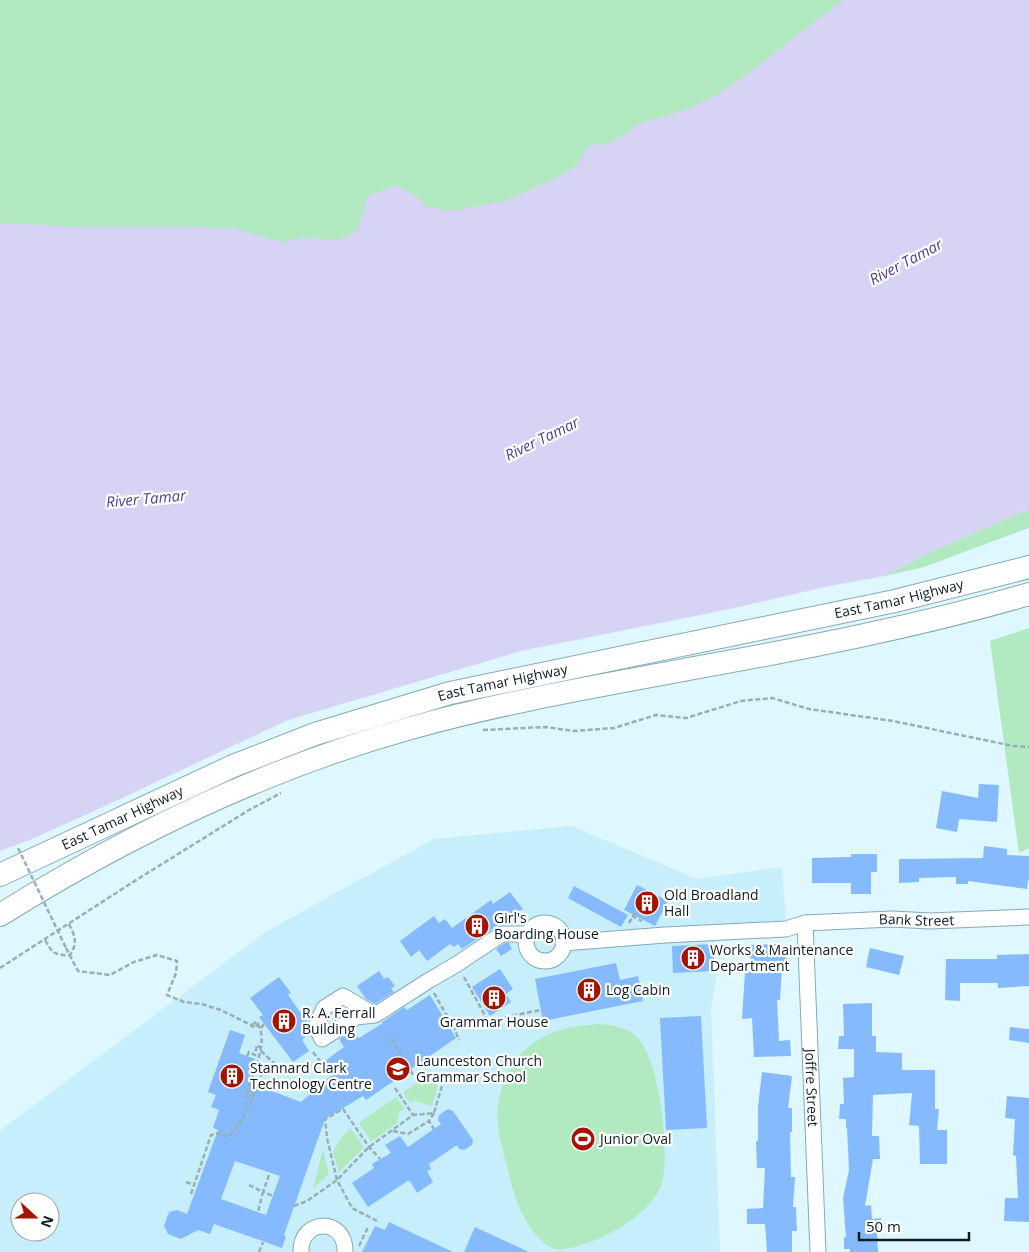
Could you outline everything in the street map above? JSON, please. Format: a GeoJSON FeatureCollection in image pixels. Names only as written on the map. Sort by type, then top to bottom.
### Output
{"type":"FeatureCollection","features":[{"type":"Feature","properties":{"kind":"highway","name":"East Tamar Highway"},"geometry":{"type":"LineString","coordinates":[[0,875],[232,766],[314,734],[441,696],[895,601],[1029,567]]}},
{"type":"Feature","properties":{"kind":"highway","name":"East Tamar Highway"},"geometry":{"type":"LineString","coordinates":[[0,915],[44,888],[145,834],[259,780],[347,748],[420,725],[508,704],[615,682],[795,650],[986,607],[1029,594]]}},
{"type":"Feature","properties":{"kind":"street","name":"Bank Street"},"geometry":{"type":"LineString","coordinates":[[563,943],[656,935],[786,929],[805,923],[892,919],[930,921],[1029,917]]}},
{"type":"Feature","properties":{"kind":"street"},"geometry":{"type":"LineString","coordinates":[[540,923],[552,924],[560,932],[563,943],[559,954],[554,958],[543,960],[532,956],[526,946],[527,934],[540,923]]}},
{"type":"Feature","properties":{"kind":"street","name":"Joffre Street"},"geometry":{"type":"LineString","coordinates":[[805,923],[818,1252]]}},
{"type":"Feature","properties":{"kind":"street"},"geometry":{"type":"LineString","coordinates":[[376,1014],[502,934],[527,934]]}},
{"type":"Feature","properties":{"kind":"street"},"geometry":{"type":"LineString","coordinates":[[301,1252],[301,1243],[305,1235],[310,1230],[324,1226],[338,1231],[345,1243],[345,1252]]}},
{"type":"Feature","properties":{"kind":"path"},"geometry":{"type":"LineString","coordinates":[[477,730],[546,727],[574,731],[614,728],[656,715],[686,718],[741,701],[772,698],[809,709],[893,721],[1014,746],[1029,747]]}},
{"type":"Feature","properties":{"kind":"path"},"geometry":{"type":"LineString","coordinates":[[0,968],[133,882],[249,810],[283,792]]}},
{"type":"Feature","properties":{"kind":"path"},"geometry":{"type":"LineString","coordinates":[[18,848],[78,971],[110,975],[134,962],[157,956],[177,961],[176,973],[166,995],[184,1002],[202,1004],[221,1010],[251,1025],[256,1022],[259,1023],[261,1049],[245,1095],[253,1098]]}},
{"type":"Feature","properties":{"kind":"path"},"geometry":{"type":"LineString","coordinates":[[44,940],[52,953],[62,956],[70,955],[75,949],[76,938],[70,924]]}},
{"type":"Feature","properties":{"kind":"path"},"geometry":{"type":"LineString","coordinates":[[457,964],[488,1021],[540,1010]]}},
{"type":"Feature","properties":{"kind":"path"},"geometry":{"type":"LineString","coordinates":[[428,981],[459,1040]]}},
{"type":"Feature","properties":{"kind":"path"},"geometry":{"type":"LineString","coordinates":[[260,1028],[264,1024]]}},
{"type":"Feature","properties":{"kind":"path"},"geometry":{"type":"LineString","coordinates":[[391,1038],[413,1075]]}},
{"type":"Feature","properties":{"kind":"path"},"geometry":{"type":"LineString","coordinates":[[191,1194],[211,1135],[218,1133],[229,1137],[243,1119],[265,1064],[277,1067],[256,1045],[255,1055],[249,1052],[247,1056]]}},
{"type":"Feature","properties":{"kind":"path"},"geometry":{"type":"LineString","coordinates":[[309,1046],[331,1075]]}},
{"type":"Feature","properties":{"kind":"path"},"geometry":{"type":"LineString","coordinates":[[393,1131],[408,1134],[429,1121],[434,1113],[444,1079]]}},
{"type":"Feature","properties":{"kind":"path"},"geometry":{"type":"LineString","coordinates":[[395,1088],[413,1115]]}},
{"type":"Feature","properties":{"kind":"path"},"geometry":{"type":"LineString","coordinates":[[377,1221],[352,1208],[337,1180],[327,1138],[325,1119],[343,1109],[369,1147],[380,1159]]}},
{"type":"Feature","properties":{"kind":"path"},"geometry":{"type":"LineString","coordinates":[[294,1206],[307,1202],[337,1180],[369,1147],[413,1115],[434,1113]]}},
{"type":"Feature","properties":{"kind":"path"},"geometry":{"type":"LineString","coordinates":[[429,1121],[434,1130]]}},
{"type":"Feature","properties":{"kind":"path"},"geometry":{"type":"LineString","coordinates":[[258,1212],[269,1175]]}},
{"type":"Feature","properties":{"kind":"path"},"geometry":{"type":"LineString","coordinates":[[186,1182],[194,1185]]}},
{"type":"Feature","properties":{"kind":"path"},"geometry":{"type":"LineString","coordinates":[[249,1185],[273,1196]]}},
{"type":"Feature","properties":{"kind":"path"},"geometry":{"type":"LineString","coordinates":[[356,1252],[368,1227]]}},
{"type":"Feature","properties":{"kind":"path"},"geometry":{"type":"LineString","coordinates":[[259,1252],[263,1242]]}},
{"type":"Feature","properties":{"kind":"path"},"geometry":{"type":"LineString","coordinates":[[360,1244],[365,1246]]}},
{"type":"Feature","properties":{"kind":"shaded area","name":"Launceston Church Grammar School"},"geometry":{"type":"Polygon","coordinates":[[[571,826],[697,879],[782,867],[787,934],[715,940],[717,973],[711,1007],[720,1252],[0,1252],[0,1131],[267,931],[434,839],[571,826]]]}},
{"type":"Feature","properties":{"kind":"green space"},"geometry":{"type":"Polygon","coordinates":[[[0,0],[885,0],[567,242],[0,435],[0,0]]]}},
{"type":"Feature","properties":{"kind":"green space"},"geometry":{"type":"Polygon","coordinates":[[[1029,509],[1029,528],[924,567],[885,576],[933,551],[1029,509]]]}},
{"type":"Feature","properties":{"kind":"green space"},"geometry":{"type":"Polygon","coordinates":[[[1029,628],[1029,848],[1019,853],[990,641],[1029,628]]]}},
{"type":"Feature","properties":{"kind":"green space","name":"Junior Oval"},"geometry":{"type":"Polygon","coordinates":[[[599,1024],[614,1026],[628,1031],[637,1037],[645,1049],[652,1065],[661,1109],[664,1132],[664,1172],[661,1186],[654,1198],[631,1220],[599,1239],[583,1245],[554,1249],[541,1240],[534,1232],[518,1204],[499,1136],[499,1099],[503,1083],[510,1069],[519,1056],[531,1045],[545,1036],[561,1030],[599,1024]]]}},
{"type":"Feature","properties":{"kind":"green space"},"geometry":{"type":"Polygon","coordinates":[[[425,1077],[434,1078],[437,1085],[437,1092],[432,1106],[415,1101],[410,1103],[403,1093],[425,1077]]]}},
{"type":"Feature","properties":{"kind":"green space"},"geometry":{"type":"Polygon","coordinates":[[[396,1097],[405,1109],[399,1112],[397,1123],[371,1142],[359,1123],[396,1097]]]}},
{"type":"Feature","properties":{"kind":"green space"},"geometry":{"type":"Polygon","coordinates":[[[350,1128],[364,1147],[339,1173],[333,1152],[350,1128]]]}},
{"type":"Feature","properties":{"kind":"green space"},"geometry":{"type":"Polygon","coordinates":[[[323,1149],[329,1174],[313,1189],[323,1149]]]}},
{"type":"Feature","properties":{"kind":"water","name":"River Tamar"},"geometry":{"type":"Polygon","coordinates":[[[843,0],[1029,0],[1029,509],[933,551],[885,576],[521,651],[288,720],[92,812],[0,851],[0,223],[83,227],[201,227],[235,229],[282,242],[304,237],[334,240],[351,236],[360,225],[368,196],[395,185],[414,195],[428,207],[445,210],[458,210],[507,200],[558,177],[577,165],[590,145],[605,144],[623,136],[636,125],[691,108],[721,92],[745,76],[843,0]]]}},
{"type":"Feature","properties":{"kind":"building"},"geometry":{"type":"Polygon","coordinates":[[[979,784],[999,785],[997,822],[959,819],[957,832],[936,828],[942,791],[978,798],[979,784]]]}},
{"type":"Feature","properties":{"kind":"building"},"geometry":{"type":"Polygon","coordinates":[[[984,846],[1007,849],[1007,855],[1029,856],[1029,881],[1027,889],[968,881],[968,884],[956,884],[956,877],[919,878],[919,882],[899,883],[899,859],[983,858],[984,846]]]}},
{"type":"Feature","properties":{"kind":"building"},"geometry":{"type":"Polygon","coordinates":[[[851,854],[877,854],[877,872],[871,872],[871,894],[851,894],[851,883],[812,883],[812,858],[851,857],[851,854]]]}},
{"type":"Feature","properties":{"kind":"building","name":"Old Broadland Hall"},"geometry":{"type":"Polygon","coordinates":[[[637,885],[668,901],[655,926],[624,910],[637,885]]]}},
{"type":"Feature","properties":{"kind":"building"},"geometry":{"type":"Polygon","coordinates":[[[574,886],[628,915],[621,927],[568,898],[574,886]]]}},
{"type":"Feature","properties":{"kind":"building","name":"Girl's Boarding House"},"geometry":{"type":"Polygon","coordinates":[[[510,892],[523,909],[462,949],[458,944],[454,947],[450,944],[427,961],[419,950],[411,957],[400,941],[434,916],[439,923],[445,919],[452,928],[491,900],[493,904],[510,892]]]}},
{"type":"Feature","properties":{"kind":"building"},"geometry":{"type":"Polygon","coordinates":[[[505,943],[509,943],[512,949],[501,956],[496,949],[505,943]]]}},
{"type":"Feature","properties":{"kind":"building","name":"Works & Maintenance Department"},"geometry":{"type":"Polygon","coordinates":[[[713,944],[715,971],[673,973],[672,946],[713,944]]]}},
{"type":"Feature","properties":{"kind":"building"},"geometry":{"type":"Polygon","coordinates":[[[781,944],[781,956],[787,956],[787,967],[782,967],[780,1000],[777,1000],[779,1041],[790,1040],[791,1056],[754,1057],[752,1018],[742,1019],[745,972],[751,972],[750,945],[781,944]]]}},
{"type":"Feature","properties":{"kind":"building"},"geometry":{"type":"Polygon","coordinates":[[[870,948],[904,956],[899,975],[866,967],[870,948]]]}},
{"type":"Feature","properties":{"kind":"building"},"geometry":{"type":"Polygon","coordinates":[[[1029,954],[1029,986],[998,988],[998,983],[960,983],[960,1001],[945,1000],[946,959],[997,959],[997,955],[1029,954]]]}},
{"type":"Feature","properties":{"kind":"building","name":"Log Cabin"},"geometry":{"type":"Polygon","coordinates":[[[616,963],[620,980],[638,976],[643,1001],[543,1021],[535,979],[616,963]]]}},
{"type":"Feature","properties":{"kind":"building","name":"Grammar House"},"geometry":{"type":"Polygon","coordinates":[[[500,969],[513,989],[506,994],[511,1002],[490,1016],[472,987],[500,969]]]}},
{"type":"Feature","properties":{"kind":"building"},"geometry":{"type":"Polygon","coordinates":[[[379,971],[384,979],[388,977],[395,986],[391,989],[394,992],[375,1004],[366,999],[357,986],[379,971]]]}},
{"type":"Feature","properties":{"kind":"building","name":"R. A. Ferrall Building"},"geometry":{"type":"Polygon","coordinates":[[[279,977],[291,993],[288,995],[308,1023],[309,1034],[302,1040],[309,1051],[293,1062],[259,1017],[263,1015],[250,998],[279,977]]]}},
{"type":"Feature","properties":{"kind":"building"},"geometry":{"type":"Polygon","coordinates":[[[430,995],[456,1038],[366,1100],[363,1096],[325,1119],[284,1235],[286,1236],[282,1248],[214,1224],[210,1234],[198,1230],[181,1239],[168,1234],[164,1226],[169,1212],[177,1210],[187,1214],[218,1130],[213,1128],[219,1110],[211,1107],[216,1095],[208,1092],[230,1030],[245,1035],[239,1053],[255,1059],[248,1082],[301,1102],[334,1073],[325,1061],[344,1047],[339,1039],[349,1033],[351,1036],[355,1033],[359,1038],[404,1007],[407,1010],[430,995]],[[235,1161],[221,1199],[266,1215],[280,1176],[235,1161]]]}},
{"type":"Feature","properties":{"kind":"building"},"geometry":{"type":"Polygon","coordinates":[[[872,1003],[872,1036],[876,1036],[876,1052],[902,1053],[902,1070],[935,1070],[935,1109],[939,1109],[937,1130],[947,1130],[947,1164],[920,1164],[919,1126],[909,1125],[912,1093],[873,1095],[872,1136],[879,1136],[880,1159],[873,1159],[865,1206],[871,1205],[872,1219],[881,1218],[881,1230],[877,1230],[878,1252],[850,1252],[850,1249],[844,1249],[844,1237],[846,1237],[843,1198],[849,1170],[847,1128],[846,1119],[839,1119],[840,1104],[844,1104],[843,1078],[854,1077],[854,1049],[838,1049],[839,1036],[844,1036],[843,1004],[872,1003]]]}},
{"type":"Feature","properties":{"kind":"building"},"geometry":{"type":"Polygon","coordinates":[[[701,1016],[707,1128],[666,1130],[660,1018],[701,1016]]]}},
{"type":"Feature","properties":{"kind":"building"},"geometry":{"type":"Polygon","coordinates":[[[1010,1027],[1029,1029],[1029,1043],[1009,1040],[1010,1027]]]}},
{"type":"Feature","properties":{"kind":"building"},"geometry":{"type":"Polygon","coordinates":[[[762,1072],[792,1076],[788,1108],[792,1108],[792,1132],[790,1132],[791,1177],[795,1177],[793,1207],[796,1207],[797,1231],[792,1231],[792,1252],[767,1252],[765,1224],[747,1224],[747,1209],[763,1208],[765,1168],[757,1168],[756,1141],[758,1141],[758,1107],[762,1072]]]}},
{"type":"Feature","properties":{"kind":"building"},"geometry":{"type":"Polygon","coordinates":[[[1007,1096],[1029,1098],[1029,1222],[1004,1221],[1005,1198],[1018,1198],[1016,1156],[1013,1155],[1015,1119],[1005,1118],[1007,1096]]]}},
{"type":"Feature","properties":{"kind":"building"},"geometry":{"type":"Polygon","coordinates":[[[448,1109],[453,1111],[473,1140],[472,1145],[464,1150],[459,1149],[457,1145],[429,1164],[431,1169],[427,1171],[433,1182],[417,1193],[410,1181],[408,1182],[409,1180],[368,1207],[352,1183],[374,1168],[372,1164],[391,1153],[385,1145],[400,1136],[408,1147],[441,1124],[438,1120],[439,1115],[448,1109]]]}},
{"type":"Feature","properties":{"kind":"building"},"geometry":{"type":"Polygon","coordinates":[[[389,1222],[453,1252],[362,1252],[375,1226],[385,1230],[389,1222]]]}},
{"type":"Feature","properties":{"kind":"building"},"geometry":{"type":"Polygon","coordinates":[[[475,1227],[529,1252],[464,1252],[475,1227]]]}},
{"type":"Feature","properties":{"kind":"place","name":"Old Broadland Hall"},"geometry":{"type":"Point","coordinates":[647,903]}},
{"type":"Feature","properties":{"kind":"place","name":"Girl's Boarding House"},"geometry":{"type":"Point","coordinates":[477,926]}},
{"type":"Feature","properties":{"kind":"place","name":"Works & Maintenance Department"},"geometry":{"type":"Point","coordinates":[693,958]}},
{"type":"Feature","properties":{"kind":"place","name":"Log Cabin"},"geometry":{"type":"Point","coordinates":[589,990]}},
{"type":"Feature","properties":{"kind":"place","name":"Grammar House"},"geometry":{"type":"Point","coordinates":[494,998]}},
{"type":"Feature","properties":{"kind":"place","name":"R. A. Ferrall Building"},"geometry":{"type":"Point","coordinates":[284,1021]}},
{"type":"Feature","properties":{"kind":"place","name":"Launceston Church Grammar School"},"geometry":{"type":"Point","coordinates":[398,1069]}},
{"type":"Feature","properties":{"kind":"place","name":"Stannard Clark Technology Centre"},"geometry":{"type":"Point","coordinates":[232,1076]}},
{"type":"Feature","properties":{"kind":"place","name":"Junior Oval"},"geometry":{"type":"Point","coordinates":[583,1139]}}]}
